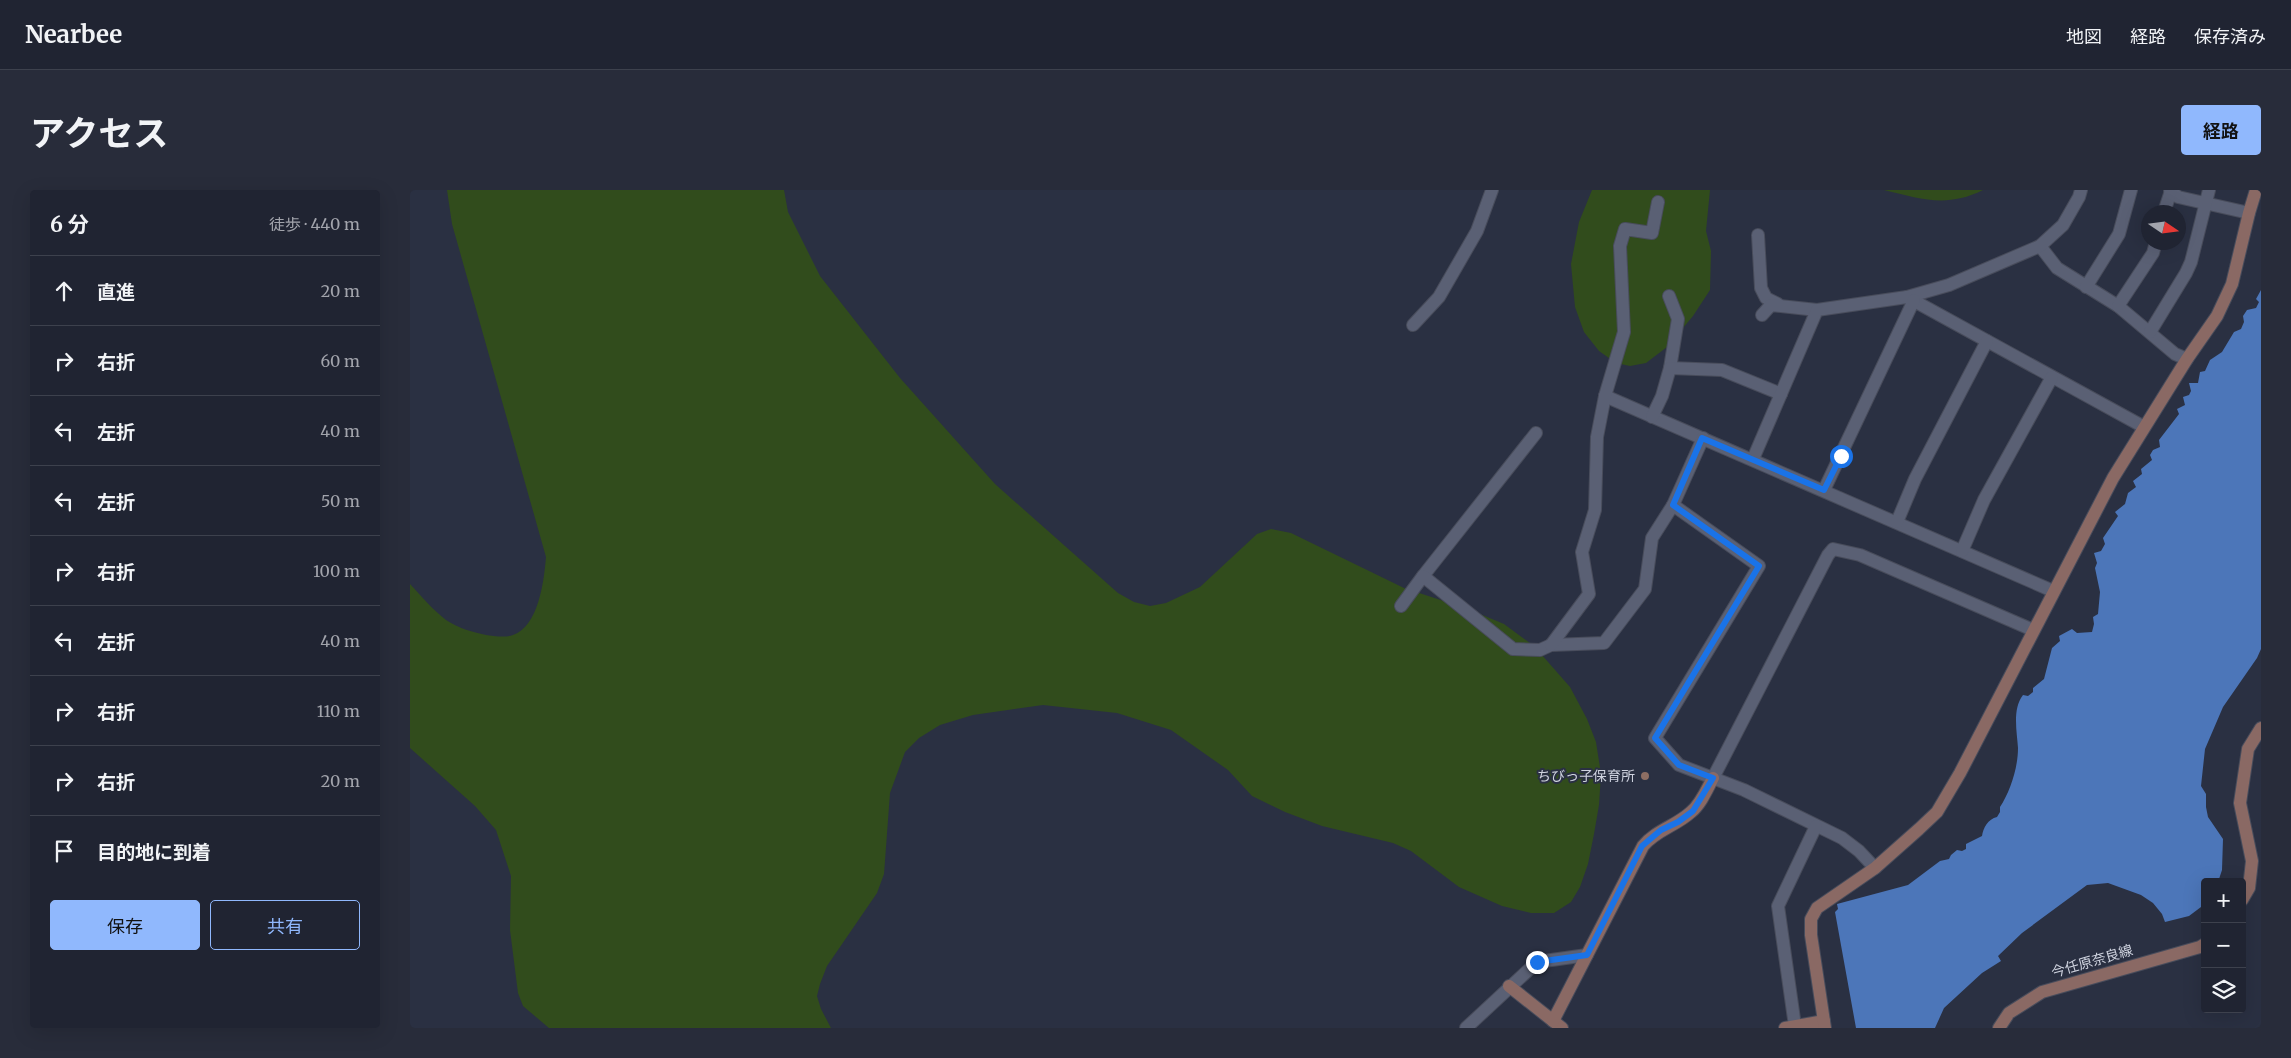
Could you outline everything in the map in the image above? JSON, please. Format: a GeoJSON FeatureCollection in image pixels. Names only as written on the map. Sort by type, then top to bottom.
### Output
{"type":"FeatureCollection","features":[{"type":"Feature","properties":{"kind":"street"},"geometry":{"type":"LineString","coordinates":[[1413,325],[1439,296],[1477,231],[1492,190]]}},
{"type":"Feature","properties":{"kind":"street"},"geometry":{"type":"LineString","coordinates":[[1762,315],[1771,304],[1818,310],[1911,298],[1949,285],[2040,246],[2063,225],[2081,190]]}},
{"type":"Feature","properties":{"kind":"street"},"geometry":{"type":"LineString","coordinates":[[2086,287],[2119,234],[2131,190]]}},
{"type":"Feature","properties":{"kind":"street"},"geometry":{"type":"LineString","coordinates":[[2166,205],[2170,190],[2178,197],[2249,213]]}},
{"type":"Feature","properties":{"kind":"street"},"geometry":{"type":"LineString","coordinates":[[2150,332],[2191,262],[2209,190]]}},
{"type":"Feature","properties":{"kind":"street"},"geometry":{"type":"LineString","coordinates":[[1816,826],[1778,906],[1790,1027],[1825,1024],[1811,935],[1811,919],[1817,908],[1875,868],[1937,812],[1960,773],[2112,478],[2187,359],[2217,316],[2232,284],[2256,190]]}},
{"type":"Feature","properties":{"kind":"street"},"geometry":{"type":"LineString","coordinates":[[1551,645],[1589,594],[1582,552],[1595,510],[1597,437],[1605,396],[1624,332],[1620,246],[1622,234],[1625,229],[1652,233],[1658,202]]}},
{"type":"Feature","properties":{"kind":"street"},"geometry":{"type":"LineString","coordinates":[[1758,235],[1761,288],[1766,298],[1778,304]]}},
{"type":"Feature","properties":{"kind":"street"},"geometry":{"type":"LineString","coordinates":[[2040,246],[2057,268],[2118,306],[2175,354],[2187,359]]}},
{"type":"Feature","properties":{"kind":"street"},"geometry":{"type":"LineString","coordinates":[[2118,306],[2154,250]]}},
{"type":"Feature","properties":{"kind":"street"},"geometry":{"type":"LineString","coordinates":[[1652,417],[1662,396],[1670,368],[1678,319],[1669,296]]}},
{"type":"Feature","properties":{"kind":"street"},"geometry":{"type":"LineString","coordinates":[[1911,298],[2144,427]]}},
{"type":"Feature","properties":{"kind":"street"},"geometry":{"type":"LineString","coordinates":[[1824,490],[1911,298]]}},
{"type":"Feature","properties":{"kind":"street"},"geometry":{"type":"LineString","coordinates":[[1753,459],[1818,310]]}},
{"type":"Feature","properties":{"kind":"street"},"geometry":{"type":"LineString","coordinates":[[1897,522],[1914,479],[1987,341]]}},
{"type":"Feature","properties":{"kind":"street"},"geometry":{"type":"LineString","coordinates":[[1670,368],[1722,370],[1781,394]]}},
{"type":"Feature","properties":{"kind":"street"},"geometry":{"type":"LineString","coordinates":[[1962,551],[1984,500],[2052,377]]}},
{"type":"Feature","properties":{"kind":"street"},"geometry":{"type":"LineString","coordinates":[[1605,396],[2053,591]]}},
{"type":"Feature","properties":{"kind":"street"},"geometry":{"type":"LineString","coordinates":[[1401,606],[1422,576],[1536,433]]}},
{"type":"Feature","properties":{"kind":"street"},"geometry":{"type":"LineString","coordinates":[[1422,576],[1513,649],[1540,650],[1551,645],[1604,643],[1644,589],[1652,538],[1673,505],[1702,438]]}},
{"type":"Feature","properties":{"kind":"street"},"geometry":{"type":"LineString","coordinates":[[1673,505],[1759,566],[1655,738],[1679,765],[1744,790],[1816,826],[1854,847],[1875,868]]}},
{"type":"Feature","properties":{"kind":"street"},"geometry":{"type":"LineString","coordinates":[[1509,986],[1557,1025],[1587,955],[1642,846],[1661,830],[1678,822],[1693,811],[1713,778],[1828,555],[1833,549],[1860,555],[2033,630]]}},
{"type":"Feature","properties":{"kind":"street"},"geometry":{"type":"LineString","coordinates":[[2246,893],[2249,888],[2252,861],[2240,803],[2248,749],[2261,728]]}},
{"type":"Feature","properties":{"kind":"street","name":"今任原奈良線"},"geometry":{"type":"LineString","coordinates":[[1999,1028],[2009,1013],[2042,992],[2201,946]]}},
{"type":"Feature","properties":{"kind":"street"},"geometry":{"type":"LineString","coordinates":[[1466,1028],[1537,962],[1587,955]]}},
{"type":"Feature","properties":{"kind":"green space"},"geometry":{"type":"Polygon","coordinates":[[[447,190],[784,190],[788,212],[820,276],[900,378],[995,484],[1118,593],[1134,602],[1150,606],[1166,603],[1200,587],[1257,534],[1271,529],[1291,533],[1404,588],[1468,609],[1504,624],[1534,646],[1570,687],[1587,719],[1596,742],[1601,774],[1599,805],[1588,864],[1580,887],[1571,902],[1554,913],[1531,913],[1502,906],[1459,887],[1411,851],[1393,843],[1322,826],[1285,812],[1252,796],[1228,770],[1171,730],[1117,713],[1043,705],[973,715],[940,725],[919,738],[905,752],[890,793],[884,874],[877,893],[827,966],[820,984],[817,996],[821,1009],[831,1028],[549,1028],[523,1006],[518,993],[510,930],[511,876],[496,830],[475,806],[410,748],[410,584],[436,612],[455,625],[486,635],[510,636],[522,630],[534,612],[542,589],[546,557],[452,224],[447,190]]]}},
{"type":"Feature","properties":{"kind":"green space"},"geometry":{"type":"Polygon","coordinates":[[[1592,190],[1710,190],[1706,231],[1711,251],[1710,290],[1693,316],[1667,347],[1646,363],[1630,366],[1616,363],[1599,351],[1584,332],[1575,307],[1571,264],[1579,222],[1592,190]]]}},
{"type":"Feature","properties":{"kind":"green space"},"geometry":{"type":"Polygon","coordinates":[[[1884,190],[1983,190],[1958,199],[1934,200],[1884,190]]]}},
{"type":"Feature","properties":{"kind":"water"},"geometry":{"type":"Polygon","coordinates":[[[2261,290],[2261,649],[2257,658],[2223,707],[2205,749],[2201,786],[2206,794],[2208,817],[2223,839],[2222,870],[2219,878],[2201,878],[2201,907],[2189,916],[2165,922],[2162,914],[2153,903],[2141,895],[2108,883],[2087,885],[2022,933],[1998,956],[2001,961],[1982,973],[1944,1008],[1935,1028],[1856,1028],[1835,912],[1838,909],[1837,904],[1908,885],[1940,861],[1949,859],[1957,850],[1962,851],[1966,849],[1966,844],[1982,836],[1986,824],[1997,817],[2010,787],[2017,764],[2016,714],[2023,695],[2028,696],[2033,692],[2033,688],[2044,679],[2052,648],[2060,641],[2059,636],[2072,629],[2077,633],[2092,632],[2093,617],[2098,614],[2100,592],[2094,553],[2101,551],[2105,544],[2103,538],[2118,516],[2115,512],[2125,504],[2128,493],[2136,487],[2133,481],[2142,474],[2141,469],[2152,460],[2150,455],[2153,450],[2160,447],[2159,440],[2179,414],[2177,409],[2185,405],[2183,397],[2189,395],[2191,391],[2189,383],[2198,383],[2200,372],[2205,371],[2210,360],[2222,352],[2234,332],[2241,329],[2244,322],[2243,316],[2247,310],[2256,308],[2259,302],[2256,299],[2261,290]]]}},
{"type":"Feature","properties":{"kind":"place","name":"ちびっ子保育所"},"geometry":{"type":"Point","coordinates":[1645,776]}},
{"type":"Feature","properties":{"kind":"route"},"geometry":{"type":"LineString","coordinates":[[1537,962],[1587,955],[1642,846],[1649,838],[1678,822],[1693,811],[1713,778],[1679,765],[1655,738],[1759,566],[1673,505],[1702,438],[1824,490],[1841,456]]}}]}
